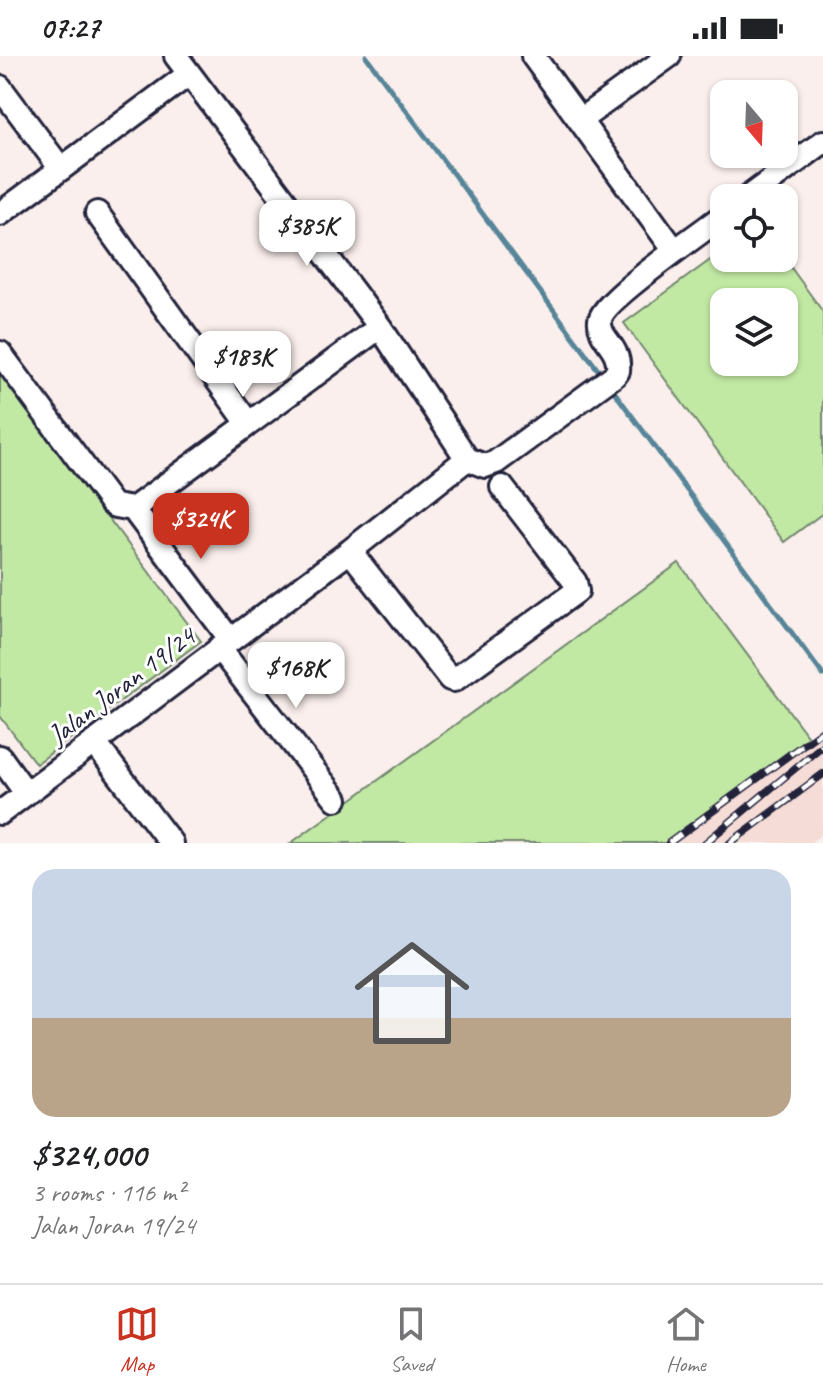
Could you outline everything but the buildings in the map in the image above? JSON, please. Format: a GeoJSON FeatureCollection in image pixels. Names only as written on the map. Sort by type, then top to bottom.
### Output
{"type":"FeatureCollection","features":[{"type":"Feature","properties":{"kind":"street"},"geometry":{"type":"LineString","coordinates":[[533,56],[675,251]]}},
{"type":"Feature","properties":{"kind":"street"},"geometry":{"type":"LineString","coordinates":[[580,120],[669,56]]}},
{"type":"Feature","properties":{"kind":"street"},"geometry":{"type":"LineString","coordinates":[[0,214],[61,169],[183,65],[380,327],[467,459],[485,466],[496,462],[615,375],[619,359],[601,331],[602,313],[619,296],[710,225]]}},
{"type":"Feature","properties":{"kind":"street"},"geometry":{"type":"LineString","coordinates":[[0,87],[61,169]]}},
{"type":"Feature","properties":{"kind":"street"},"geometry":{"type":"LineString","coordinates":[[766,184],[823,142]]}},
{"type":"Feature","properties":{"kind":"street"},"geometry":{"type":"LineString","coordinates":[[97,213],[248,423]]}},
{"type":"Feature","properties":{"kind":"street"},"geometry":{"type":"LineString","coordinates":[[0,353],[111,503],[133,509],[380,327]]}},
{"type":"Feature","properties":{"kind":"street","name":"Jalan Joran 19/24"},"geometry":{"type":"LineString","coordinates":[[0,813],[350,551],[467,459]]}},
{"type":"Feature","properties":{"kind":"street"},"geometry":{"type":"LineString","coordinates":[[350,551],[450,679],[454,680],[577,591],[575,582],[502,487]]}},
{"type":"Feature","properties":{"kind":"street"},"geometry":{"type":"LineString","coordinates":[[133,509],[336,799]]}},
{"type":"Feature","properties":{"kind":"street"},"geometry":{"type":"LineString","coordinates":[[94,742],[171,843]]}},
{"type":"Feature","properties":{"kind":"street"},"geometry":{"type":"LineString","coordinates":[[0,757],[26,793]]}},
{"type":"Feature","properties":{"kind":"shaded area"},"geometry":{"type":"Polygon","coordinates":[[[823,727],[823,833],[810,843],[666,843],[823,727]]]}},
{"type":"Feature","properties":{"kind":"green space"},"geometry":{"type":"Polygon","coordinates":[[[710,260],[710,272],[794,272],[823,312],[823,513],[784,542],[624,323],[710,260]]]}},
{"type":"Feature","properties":{"kind":"green space"},"geometry":{"type":"Polygon","coordinates":[[[0,374],[201,641],[36,764],[0,716],[0,374]]]}},
{"type":"Feature","properties":{"kind":"green space"},"geometry":{"type":"Polygon","coordinates":[[[679,563],[809,738],[666,843],[291,843],[679,563]]]}},
{"type":"Feature","properties":{"kind":"waterway"},"geometry":{"type":"LineString","coordinates":[[366,56],[604,378]]}},
{"type":"Feature","properties":{"kind":"waterway"},"geometry":{"type":"LineString","coordinates":[[610,386],[823,675]]}},
{"type":"Feature","properties":{"kind":"railway"},"geometry":{"type":"LineString","coordinates":[[669,843],[823,730]]}},
{"type":"Feature","properties":{"kind":"railway"},"geometry":{"type":"LineString","coordinates":[[705,843],[823,745]]}},
{"type":"Feature","properties":{"kind":"railway"},"geometry":{"type":"LineString","coordinates":[[730,843],[823,774]]}}]}
